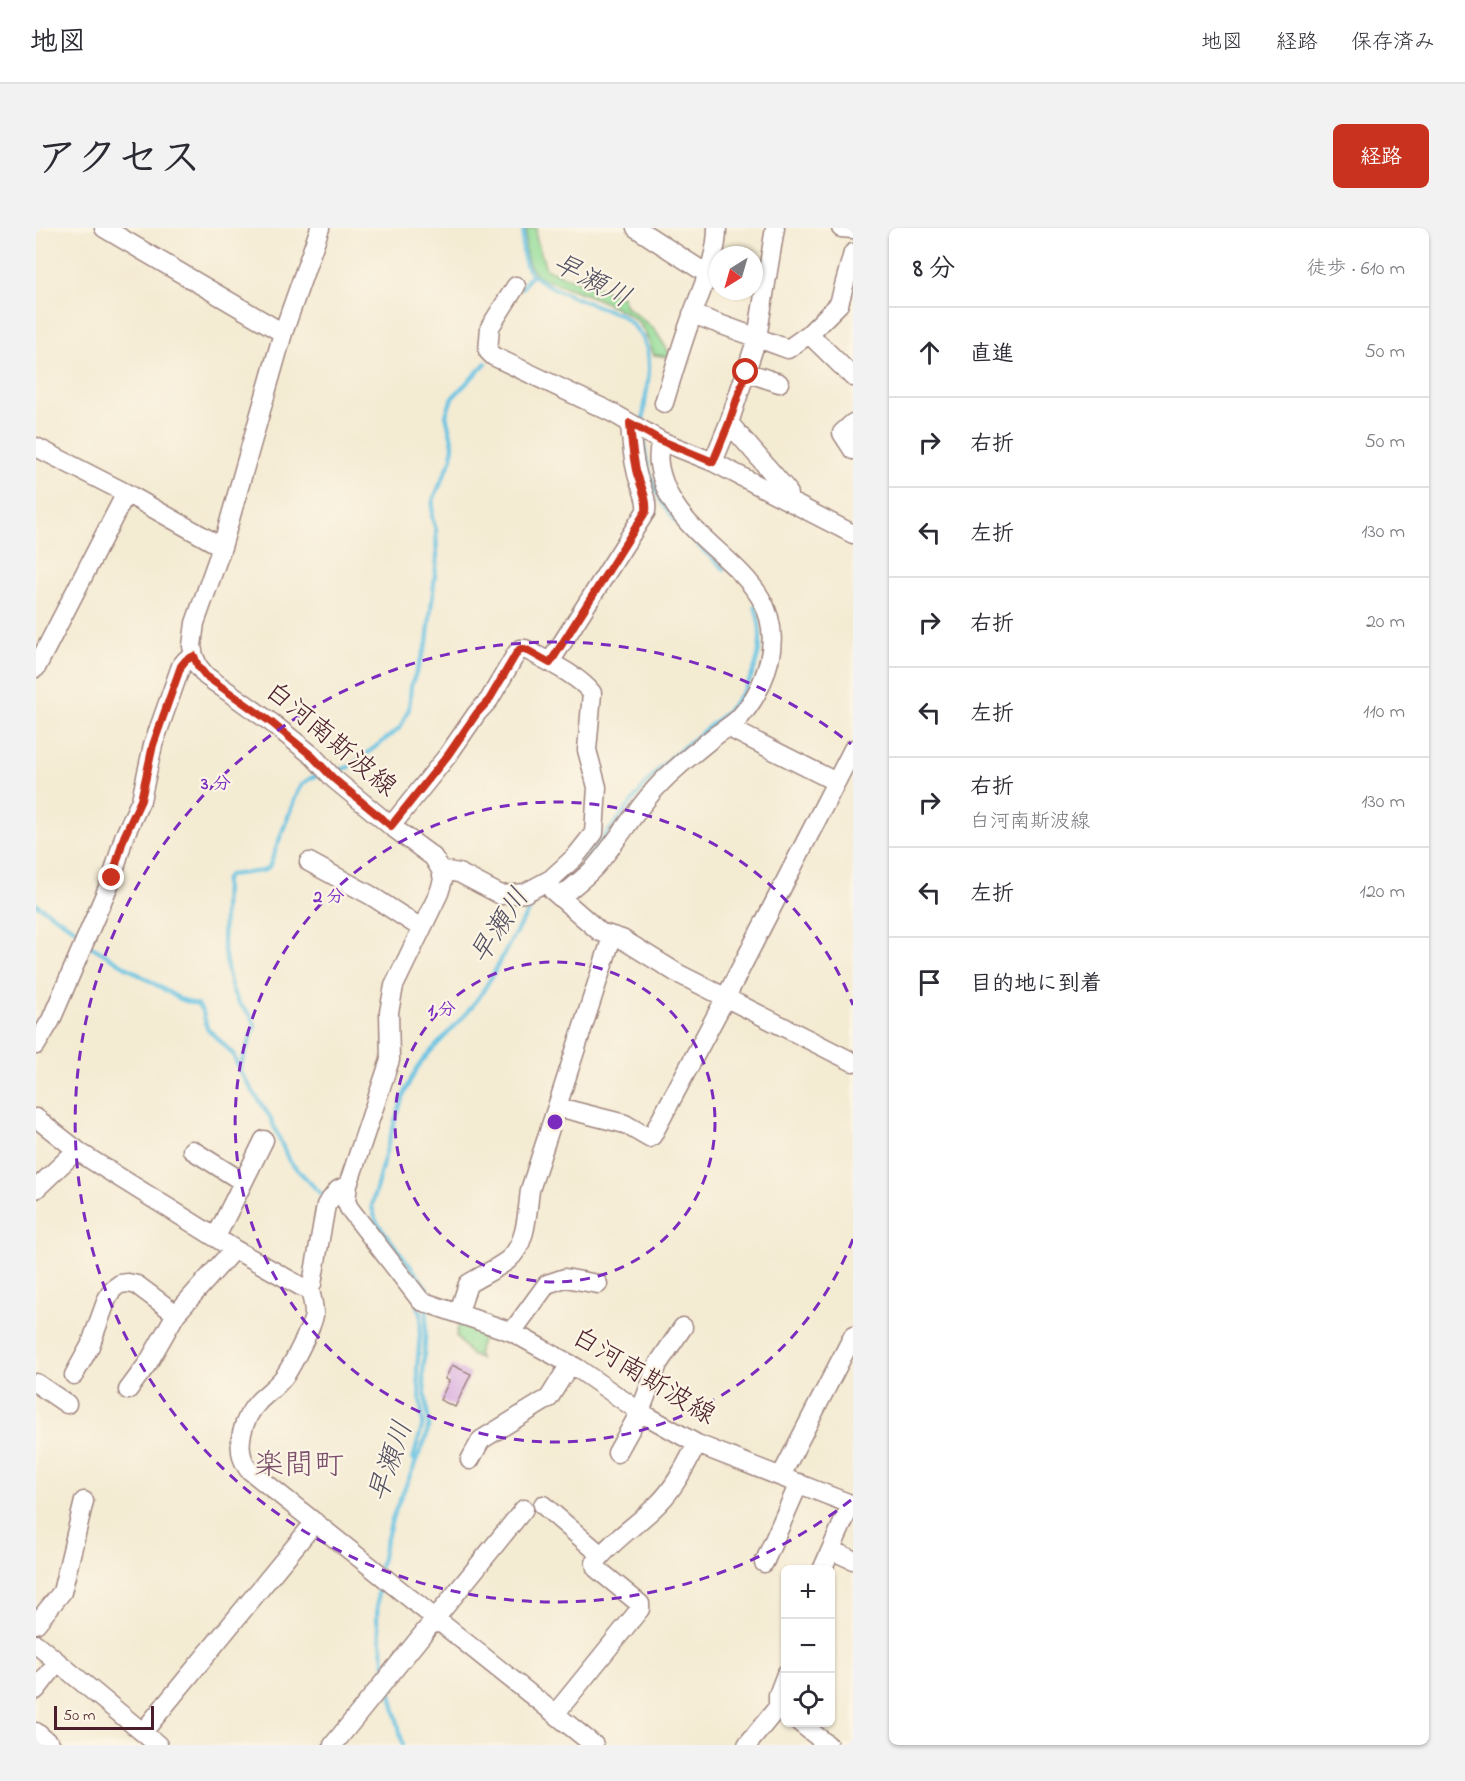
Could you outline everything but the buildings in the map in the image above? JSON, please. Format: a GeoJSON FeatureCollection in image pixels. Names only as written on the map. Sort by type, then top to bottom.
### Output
{"type":"FeatureCollection","features":[{"type":"Feature","properties":{"kind":"street"},"geometry":{"type":"LineString","coordinates":[[104,228],[283,333]]}},
{"type":"Feature","properties":{"kind":"street"},"geometry":{"type":"LineString","coordinates":[[36,1045],[51,1020],[112,878],[124,837],[141,800],[153,745],[181,666],[194,656],[192,646],[195,622],[222,547],[283,333],[320,228]]}},
{"type":"Feature","properties":{"kind":"street"},"geometry":{"type":"LineString","coordinates":[[636,228],[701,270],[708,272]]}},
{"type":"Feature","properties":{"kind":"street"},"geometry":{"type":"LineString","coordinates":[[664,403],[708,272],[717,242],[717,228]]}},
{"type":"Feature","properties":{"kind":"street"},"geometry":{"type":"LineString","coordinates":[[713,462],[729,423],[757,338],[775,228]]}},
{"type":"Feature","properties":{"kind":"street"},"geometry":{"type":"LineString","coordinates":[[841,228],[853,229]]}},
{"type":"Feature","properties":{"kind":"street"},"geometry":{"type":"LineString","coordinates":[[692,314],[788,349],[809,334],[848,294],[853,253]]}},
{"type":"Feature","properties":{"kind":"street"},"geometry":{"type":"LineString","coordinates":[[516,286],[490,327],[488,351],[493,356],[657,439],[713,462],[853,534]]}},
{"type":"Feature","properties":{"kind":"street"},"geometry":{"type":"LineString","coordinates":[[809,334],[853,377]]}},
{"type":"Feature","properties":{"kind":"street"},"geometry":{"type":"LineString","coordinates":[[746,372],[779,383]]}},
{"type":"Feature","properties":{"kind":"street"},"geometry":{"type":"LineString","coordinates":[[729,423],[787,490],[789,501]]}},
{"type":"Feature","properties":{"kind":"street"},"geometry":{"type":"LineString","coordinates":[[853,423],[842,432],[853,450]]}},
{"type":"Feature","properties":{"kind":"street"},"geometry":{"type":"LineString","coordinates":[[550,663],[646,511],[647,503],[640,487],[635,465],[633,425]]}},
{"type":"Feature","properties":{"kind":"street"},"geometry":{"type":"LineString","coordinates":[[309,1288],[312,1284],[326,1205],[338,1190],[348,1185],[390,1060],[389,1012],[394,986],[439,893],[443,880],[441,870],[459,873],[501,895],[551,889],[595,867],[655,789],[668,775],[738,719],[762,684],[770,658],[769,618],[748,579],[692,529],[674,505],[659,468],[657,439]]}},
{"type":"Feature","properties":{"kind":"street"},"geometry":{"type":"LineString","coordinates":[[36,447],[126,493],[222,547]]}},
{"type":"Feature","properties":{"kind":"street"},"geometry":{"type":"LineString","coordinates":[[36,668],[126,493]]}},
{"type":"Feature","properties":{"kind":"street"},"geometry":{"type":"LineString","coordinates":[[391,826],[489,700],[516,654],[520,649],[525,649],[587,687],[592,693],[587,750],[597,787],[594,833],[575,857],[551,879],[551,889],[600,932],[622,939],[677,973],[853,1062]]}},
{"type":"Feature","properties":{"kind":"street","name":"白河南斯波線"},"geometry":{"type":"LineString","coordinates":[[194,656],[206,676],[272,723],[312,756],[334,779],[433,857],[441,870]]}},
{"type":"Feature","properties":{"kind":"street"},"geometry":{"type":"LineString","coordinates":[[729,726],[836,782]]}},
{"type":"Feature","properties":{"kind":"street"},"geometry":{"type":"LineString","coordinates":[[558,1107],[625,1124],[649,1138],[726,997],[853,749]]}},
{"type":"Feature","properties":{"kind":"street"},"geometry":{"type":"LineString","coordinates":[[309,862],[369,895],[421,928]]}},
{"type":"Feature","properties":{"kind":"street"},"geometry":{"type":"LineString","coordinates":[[459,1312],[468,1284],[508,1260],[516,1251],[526,1226],[530,1190],[612,937]]}},
{"type":"Feature","properties":{"kind":"street"},"geometry":{"type":"LineString","coordinates":[[36,1118],[77,1150],[234,1249],[302,1287],[309,1288]]}},
{"type":"Feature","properties":{"kind":"street"},"geometry":{"type":"LineString","coordinates":[[216,1237],[264,1140]]}},
{"type":"Feature","properties":{"kind":"street"},"geometry":{"type":"LineString","coordinates":[[36,1189],[77,1150]]}},
{"type":"Feature","properties":{"kind":"street"},"geometry":{"type":"LineString","coordinates":[[192,1150],[243,1182]]}},
{"type":"Feature","properties":{"kind":"street","name":"白河南斯波線"},"geometry":{"type":"LineString","coordinates":[[348,1185],[345,1201],[349,1208],[421,1301],[459,1312],[512,1332],[570,1364],[640,1412],[697,1444],[852,1504]]}},
{"type":"Feature","properties":{"kind":"street"},"geometry":{"type":"LineString","coordinates":[[128,1390],[148,1363],[176,1314],[234,1249]]}},
{"type":"Feature","properties":{"kind":"street"},"geometry":{"type":"LineString","coordinates":[[512,1332],[547,1284],[565,1278],[598,1284]]}},
{"type":"Feature","properties":{"kind":"street"},"geometry":{"type":"LineString","coordinates":[[74,1375],[90,1346],[107,1299],[113,1289],[120,1284],[137,1285],[176,1314]]}},
{"type":"Feature","properties":{"kind":"street"},"geometry":{"type":"LineString","coordinates":[[309,1288],[313,1300],[314,1318],[286,1374],[261,1398],[244,1425],[241,1455],[248,1469],[594,1745]]}},
{"type":"Feature","properties":{"kind":"street"},"geometry":{"type":"LineString","coordinates":[[617,1453],[640,1412],[658,1364],[683,1327]]}},
{"type":"Feature","properties":{"kind":"street"},"geometry":{"type":"LineString","coordinates":[[781,1476],[853,1336]]}},
{"type":"Feature","properties":{"kind":"street"},"geometry":{"type":"LineString","coordinates":[[470,1460],[481,1440],[549,1398],[570,1364]]}},
{"type":"Feature","properties":{"kind":"street"},"geometry":{"type":"LineString","coordinates":[[36,1383],[67,1404]]}},
{"type":"Feature","properties":{"kind":"street"},"geometry":{"type":"LineString","coordinates":[[555,1714],[640,1609],[640,1604],[596,1568],[595,1563],[626,1531],[660,1502],[675,1484],[697,1444]]}},
{"type":"Feature","properties":{"kind":"street"},"geometry":{"type":"LineString","coordinates":[[764,1563],[799,1483]]}},
{"type":"Feature","properties":{"kind":"street"},"geometry":{"type":"LineString","coordinates":[[36,1624],[62,1592],[84,1501]]}},
{"type":"Feature","properties":{"kind":"street"},"geometry":{"type":"LineString","coordinates":[[824,1565],[852,1504]]}},
{"type":"Feature","properties":{"kind":"street"},"geometry":{"type":"LineString","coordinates":[[543,1505],[601,1555]]}},
{"type":"Feature","properties":{"kind":"street"},"geometry":{"type":"LineString","coordinates":[[333,1745],[524,1509]]}},
{"type":"Feature","properties":{"kind":"street"},"geometry":{"type":"LineString","coordinates":[[143,1732],[315,1522]]}},
{"type":"Feature","properties":{"kind":"street"},"geometry":{"type":"LineString","coordinates":[[831,1550],[853,1560]]}},
{"type":"Feature","properties":{"kind":"street"},"geometry":{"type":"LineString","coordinates":[[36,1644],[158,1745]]}},
{"type":"Feature","properties":{"kind":"street"},"geometry":{"type":"LineString","coordinates":[[36,1690],[58,1662]]}},
{"type":"Feature","properties":{"kind":"street"},"geometry":{"type":"LineString","coordinates":[[781,1687],[778,1695],[781,1706]]}},
{"type":"Feature","properties":{"kind":"street"},"geometry":{"type":"LineString","coordinates":[[747,1745],[781,1711]]}},
{"type":"Feature","properties":{"kind":"street"},"geometry":{"type":"LineString","coordinates":[[805,1727],[828,1745]]}},
{"type":"Feature","properties":{"kind":"street"},"geometry":{"type":"LineString","coordinates":[[36,1732],[51,1745]]}},
{"type":"Feature","properties":{"kind":"green space"},"geometry":{"type":"Polygon","coordinates":[[[527,228],[537,228],[536,237],[546,269],[623,297],[625,305],[655,330],[672,357],[654,355],[641,326],[622,311],[595,298],[541,278],[535,273],[526,256],[527,228]]]}},
{"type":"Feature","properties":{"kind":"green space"},"geometry":{"type":"Polygon","coordinates":[[[460,1318],[486,1328],[478,1353],[480,1359],[471,1355],[456,1336],[460,1318]]]}},
{"type":"Feature","properties":{"kind":"waterway","name":"早瀬川"},"geometry":{"type":"LineString","coordinates":[[524,228],[524,259],[534,276],[569,295],[619,314],[633,326],[642,338],[649,364],[643,423]]}},
{"type":"Feature","properties":{"kind":"waterway"},"geometry":{"type":"LineString","coordinates":[[522,288],[532,274]]}},
{"type":"Feature","properties":{"kind":"waterway"},"geometry":{"type":"LineString","coordinates":[[337,771],[349,767],[400,728],[409,709],[411,686],[427,643],[437,558],[436,530],[432,517],[433,500],[452,458],[453,444],[446,415],[452,398],[486,363]]}},
{"type":"Feature","properties":{"kind":"waterway","name":"早瀬川"},"geometry":{"type":"LineString","coordinates":[[643,437],[651,478],[668,512],[693,541],[724,569]]}},
{"type":"Feature","properties":{"kind":"waterway","name":"早瀬川"},"geometry":{"type":"LineString","coordinates":[[582,862],[658,770],[717,720],[743,692],[752,676],[760,643],[755,606]]}},
{"type":"Feature","properties":{"kind":"waterway"},"geometry":{"type":"LineString","coordinates":[[323,774],[309,779],[298,790],[269,867],[263,871],[229,875],[225,880],[223,944],[232,990],[238,1002],[252,1017],[255,1026],[239,1070],[270,1117],[289,1161],[323,1196]]}},
{"type":"Feature","properties":{"kind":"waterway","name":"早瀬川"},"geometry":{"type":"LineString","coordinates":[[427,1297],[427,1288],[376,1221],[372,1207],[388,1143],[415,1071],[479,997],[525,916],[544,892]]}},
{"type":"Feature","properties":{"kind":"waterway"},"geometry":{"type":"LineString","coordinates":[[36,904],[78,931]]}},
{"type":"Feature","properties":{"kind":"waterway"},"geometry":{"type":"LineString","coordinates":[[89,945],[180,999],[198,1005],[203,1012],[207,1028],[233,1054],[239,1069]]}},
{"type":"Feature","properties":{"kind":"waterway"},"geometry":{"type":"LineString","coordinates":[[417,1307],[421,1312],[417,1369],[423,1423],[413,1459],[417,1461]]}},
{"type":"Feature","properties":{"kind":"waterway","name":"早瀬川"},"geometry":{"type":"LineString","coordinates":[[380,1567],[393,1516],[426,1438],[429,1424],[423,1376],[427,1308]]}},
{"type":"Feature","properties":{"kind":"waterway","name":"早瀬川"},"geometry":{"type":"LineString","coordinates":[[378,1581],[377,1620],[386,1671]]}},
{"type":"Feature","properties":{"kind":"waterway","name":"早瀬川"},"geometry":{"type":"LineString","coordinates":[[389,1685],[403,1745]]}},
{"type":"Feature","properties":{"kind":"district","name":"楽間町"},"geometry":{"type":"Point","coordinates":[299,1467]}},
{"type":"Feature","properties":{"kind":"route"},"geometry":{"type":"LineString","coordinates":[[112,878],[124,837],[141,800],[153,745],[181,666],[194,656],[206,676],[272,723],[391,826],[489,700],[520,649],[525,649],[550,663],[646,511],[647,503],[640,487],[635,465],[630,423],[662,441],[713,462],[746,372]]}}]}
